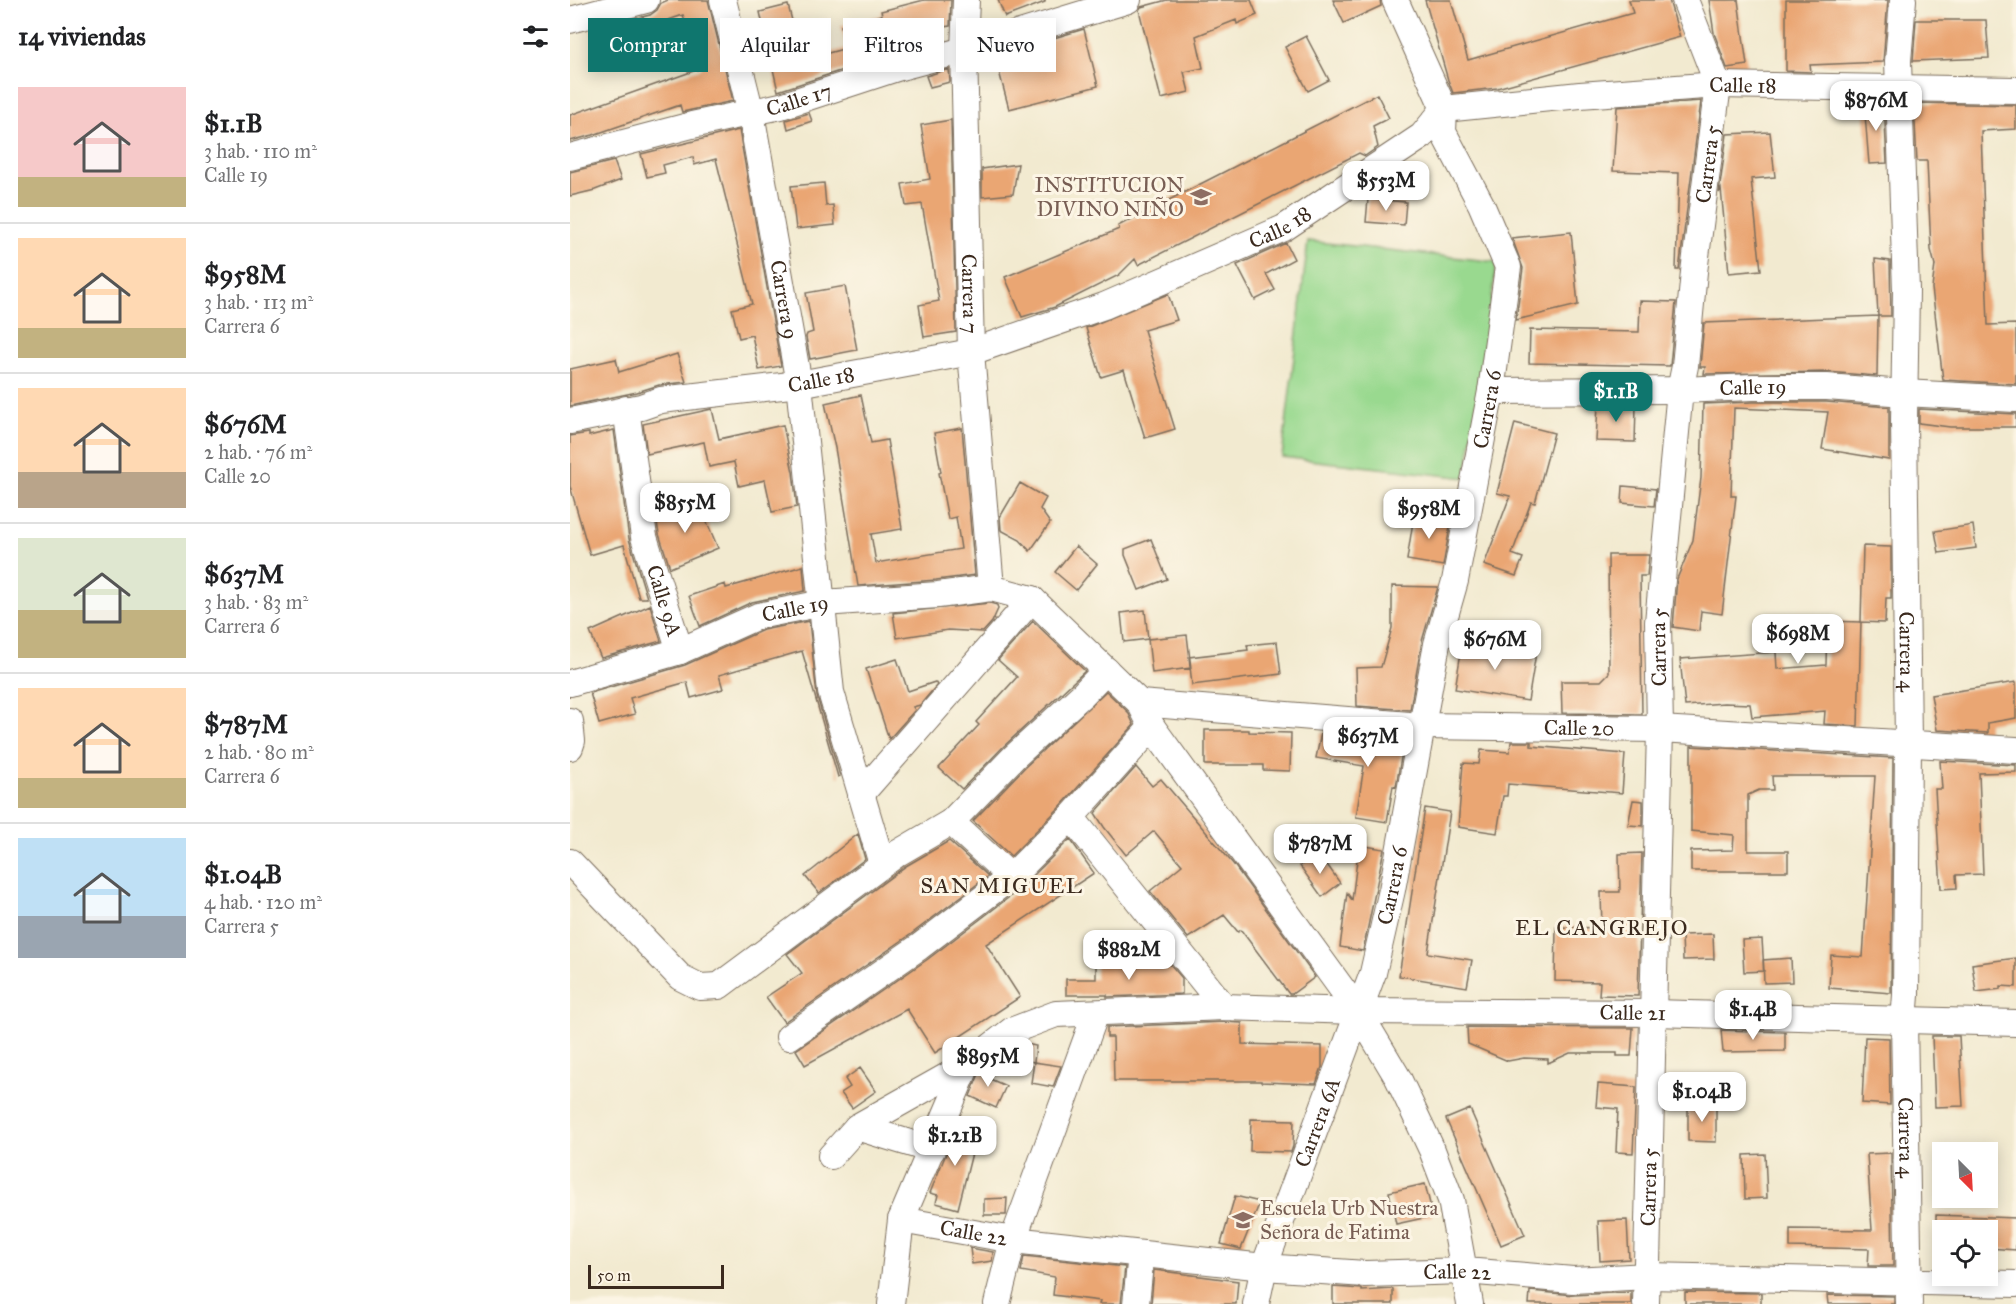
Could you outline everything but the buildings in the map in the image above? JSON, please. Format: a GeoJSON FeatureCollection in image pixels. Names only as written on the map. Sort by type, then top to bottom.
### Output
{"type":"FeatureCollection","features":[{"type":"Feature","properties":{"kind":"street"},"geometry":{"type":"LineString","coordinates":[[570,20],[646,0]]}},
{"type":"Feature","properties":{"kind":"street","name":"Carrera 9"},"geometry":{"type":"LineString","coordinates":[[723,0],[751,113],[799,384],[831,692],[882,864]]}},
{"type":"Feature","properties":{"kind":"street","name":"Carrera 7"},"geometry":{"type":"LineString","coordinates":[[965,18],[966,0]]}},
{"type":"Feature","properties":{"kind":"street","name":"Calle 17"},"geometry":{"type":"LineString","coordinates":[[1056,22],[1128,0]]}},
{"type":"Feature","properties":{"kind":"street","name":"Carrera 6"},"geometry":{"type":"LineString","coordinates":[[1358,1011],[1373,973],[1392,890],[1437,644],[1455,581],[1491,391],[1508,267],[1481,204],[1443,132],[1444,109],[1395,0]]}},
{"type":"Feature","properties":{"kind":"street","name":"Carrera 5"},"geometry":{"type":"LineString","coordinates":[[1646,1304],[1660,729],[1658,622],[1680,390],[1685,366],[1694,272],[1718,85],[1685,0]]}},
{"type":"Feature","properties":{"kind":"street","name":"Carrera 4"},"geometry":{"type":"LineString","coordinates":[[1903,0],[1898,61],[1906,290],[1904,393],[1908,743],[1904,1021],[1909,1293]]}},
{"type":"Feature","properties":{"kind":"street","name":"Calle 17"},"geometry":{"type":"LineString","coordinates":[[570,157],[692,125],[751,113],[956,52]]}},
{"type":"Feature","properties":{"kind":"street","name":"Carrera 7"},"geometry":{"type":"LineString","coordinates":[[965,72],[971,352],[991,588]]}},
{"type":"Feature","properties":{"kind":"street","name":"Calle 18"},"geometry":{"type":"LineString","coordinates":[[570,421],[641,407],[661,400],[799,384],[971,352],[1104,306],[1284,228],[1422,136],[1444,109],[1580,95],[1718,85],[2016,90]]}},
{"type":"Feature","properties":{"kind":"street","name":"Calle 19"},"geometry":{"type":"LineString","coordinates":[[1491,391],[1827,387],[2016,399]]}},
{"type":"Feature","properties":{"kind":"street","name":"Calle 9A"},"geometry":{"type":"LineString","coordinates":[[626,409],[644,537],[680,651]]}},
{"type":"Feature","properties":{"kind":"street","name":"Calle 19"},"geometry":{"type":"LineString","coordinates":[[570,683],[680,651],[758,616],[823,603],[938,595],[991,588],[1032,599]]}},
{"type":"Feature","properties":{"kind":"street"},"geometry":{"type":"LineString","coordinates":[[861,794],[1032,599],[1140,703],[1152,727],[1358,1011],[1398,1078],[1432,1150],[1451,1200],[1470,1304]]}},
{"type":"Feature","properties":{"kind":"street"},"geometry":{"type":"LineString","coordinates":[[570,862],[680,976],[700,987],[719,986],[882,864],[951,822],[1014,757],[1106,670]]}},
{"type":"Feature","properties":{"kind":"street","name":"Calle 20"},"geometry":{"type":"LineString","coordinates":[[1140,703],[1421,726],[1660,729],[2016,750]]}},
{"type":"Feature","properties":{"kind":"street"},"geometry":{"type":"LineString","coordinates":[[570,721],[572,741],[570,747]]}},
{"type":"Feature","properties":{"kind":"street"},"geometry":{"type":"LineString","coordinates":[[789,1036],[912,952],[1011,877],[1071,817],[1152,727]]}},
{"type":"Feature","properties":{"kind":"street"},"geometry":{"type":"LineString","coordinates":[[1071,817],[1224,1007]]}},
{"type":"Feature","properties":{"kind":"street"},"geometry":{"type":"LineString","coordinates":[[951,822],[1011,877]]}},
{"type":"Feature","properties":{"kind":"street","name":"Calle 21"},"geometry":{"type":"LineString","coordinates":[[831,1156],[857,1127],[967,1065],[1011,1031],[1056,1014],[1224,1007],[1358,1011],[1654,1013],[2016,1023]]}},
{"type":"Feature","properties":{"kind":"street","name":"Carrera 6A"},"geometry":{"type":"LineString","coordinates":[[1256,1304],[1264,1267],[1358,1011]]}},
{"type":"Feature","properties":{"kind":"street"},"geometry":{"type":"LineString","coordinates":[[997,1304],[1013,1240],[1096,1013]]}},
{"type":"Feature","properties":{"kind":"street"},"geometry":{"type":"LineString","coordinates":[[891,1304],[901,1220],[967,1065]]}},
{"type":"Feature","properties":{"kind":"street"},"geometry":{"type":"LineString","coordinates":[[857,1127],[932,1150]]}},
{"type":"Feature","properties":{"kind":"street","name":"Calle 22"},"geometry":{"type":"LineString","coordinates":[[901,1220],[1013,1240],[1264,1267],[1365,1274],[1465,1271],[1573,1280],[1648,1276],[1909,1293],[2016,1284]]}},
{"type":"Feature","properties":{"kind":"street"},"geometry":{"type":"LineString","coordinates":[[1136,1304],[1141,1254]]}},
{"type":"Feature","properties":{"kind":"green space"},"geometry":{"type":"Polygon","coordinates":[[[1308,241],[1497,262],[1466,478],[1282,457],[1308,241]]]}},
{"type":"Feature","properties":{"kind":"place","name":"INSTITUCION DIVINO NIÑO"},"geometry":{"type":"Point","coordinates":[1201,197]}},
{"type":"Feature","properties":{"kind":"place","name":"Escuela Urb Nuestra Señora de Fatima"},"geometry":{"type":"Point","coordinates":[1243,1220]}},
{"type":"Feature","properties":{"kind":"district","name":"SAN MIGUEL"},"geometry":{"type":"Point","coordinates":[1002,885]}},
{"type":"Feature","properties":{"kind":"district","name":"EL CANGREJO"},"geometry":{"type":"Point","coordinates":[1602,927]}}]}
